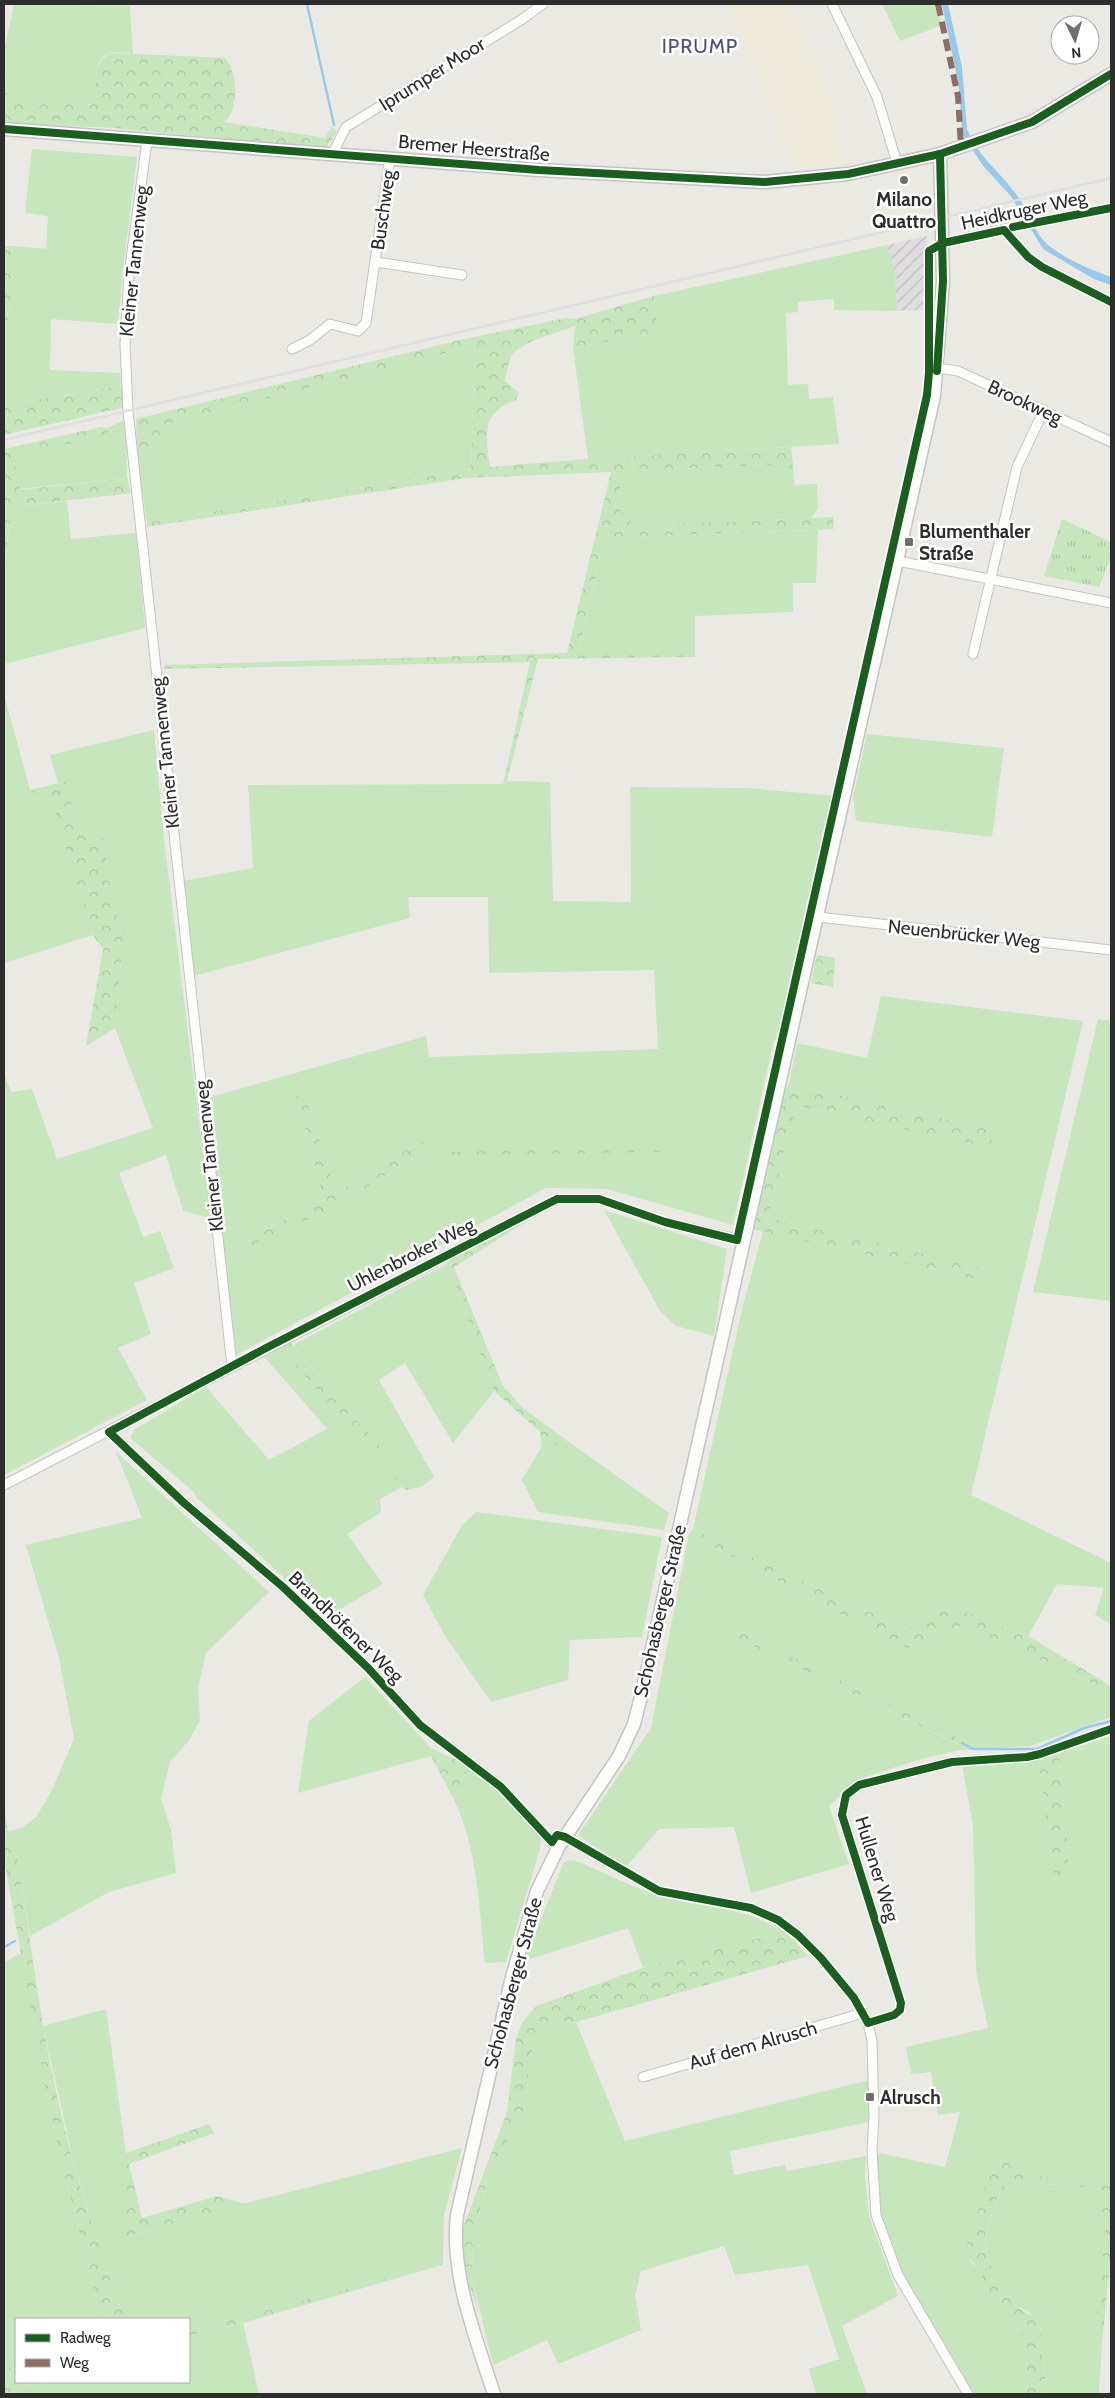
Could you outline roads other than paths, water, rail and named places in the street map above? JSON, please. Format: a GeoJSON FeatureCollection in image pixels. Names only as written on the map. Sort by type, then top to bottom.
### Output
{"type":"FeatureCollection","features":[{"type":"Feature","properties":{"kind":"street","name":"Iprumper Moor"},"geometry":{"type":"LineString","coordinates":[[332,154],[346,127],[521,20],[543,4]]}},
{"type":"Feature","properties":{"kind":"street"},"geometry":{"type":"LineString","coordinates":[[832,4],[877,97],[897,163]]}},
{"type":"Feature","properties":{"kind":"street","name":"Bremer Heerstraße"},"geometry":{"type":"LineString","coordinates":[[4,129],[547,170],[765,182],[848,174],[940,154],[1032,122],[1111,74]]}},
{"type":"Feature","properties":{"kind":"street","name":"Kleiner Tannenweg"},"geometry":{"type":"LineString","coordinates":[[147,141],[129,274],[125,344],[128,411],[232,1366]]}},
{"type":"Feature","properties":{"kind":"street","name":"Schohasberger Straße"},"geometry":{"type":"LineString","coordinates":[[494,2394],[458,2271],[454,2238],[457,2215],[524,1929],[537,1891],[562,1842],[619,1756],[634,1724],[818,918],[934,396],[942,309],[943,243],[940,154]]}},
{"type":"Feature","properties":{"kind":"street","name":"Buschweg"},"geometry":{"type":"LineString","coordinates":[[292,348],[310,340],[330,324],[356,330],[361,329],[366,323],[390,158]]}},
{"type":"Feature","properties":{"kind":"street","name":"Heidkruger Weg"},"geometry":{"type":"LineString","coordinates":[[943,243],[1111,208]]}},
{"type":"Feature","properties":{"kind":"street"},"geometry":{"type":"LineString","coordinates":[[1004,230],[1028,257],[1042,267],[1111,302]]}},
{"type":"Feature","properties":{"kind":"street","name":"Buschweg"},"geometry":{"type":"LineString","coordinates":[[376,262],[462,275]]}},
{"type":"Feature","properties":{"kind":"street","name":"Brookweg"},"geometry":{"type":"LineString","coordinates":[[937,368],[958,371],[1111,442]]}},
{"type":"Feature","properties":{"kind":"street"},"geometry":{"type":"LineString","coordinates":[[973,654],[1018,467],[1044,410]]}},
{"type":"Feature","properties":{"kind":"street"},"geometry":{"type":"LineString","coordinates":[[898,561],[1111,603]]}},
{"type":"Feature","properties":{"kind":"street","name":"Neuenbrücker Weg"},"geometry":{"type":"LineString","coordinates":[[818,918],[1111,950]]}},
{"type":"Feature","properties":{"kind":"street","name":"Uhlenbroker Weg"},"geometry":{"type":"LineString","coordinates":[[4,1485],[557,1199],[599,1199],[665,1222],[745,1241]]}},
{"type":"Feature","properties":{"kind":"street","name":"Brandhöfener Weg"},"geometry":{"type":"LineString","coordinates":[[109,1432],[184,1503],[283,1586],[368,1668],[420,1725],[501,1787],[544,1835],[562,1842],[658,1891],[751,1908],[778,1920],[798,1935],[821,1958],[854,1998],[868,2023],[873,2059],[872,2151],[876,2214],[898,2275],[914,2306],[968,2394]]}},
{"type":"Feature","properties":{"kind":"street","name":"Hullener Weg"},"geometry":{"type":"LineString","coordinates":[[868,2023],[894,2015],[900,2010],[901,2003],[842,1815],[846,1795],[859,1785],[952,1762],[1027,1757],[1040,1754],[1111,1729]]}},
{"type":"Feature","properties":{"kind":"street","name":"Auf dem Alrusch"},"geometry":{"type":"LineString","coordinates":[[643,2077],[863,2013]]}},
{"type":"Feature","properties":{"kind":"water"},"geometry":{"type":"Polygon","coordinates":[[[942,4],[948,4],[962,67],[967,129],[976,147],[1016,194],[1036,230],[1046,243],[1073,261],[1111,277],[1111,285],[1094,279],[1043,249],[1010,195],[984,167],[965,139],[962,131],[959,87],[942,4]]]}},
{"type":"Feature","properties":{"kind":"waterway"},"geometry":{"type":"LineString","coordinates":[[307,4],[334,125]]}},
{"type":"Feature","properties":{"kind":"waterway"},"geometry":{"type":"LineString","coordinates":[[962,1743],[973,1749],[1037,1749],[1084,1728],[1111,1721]]}},
{"type":"Feature","properties":{"kind":"waterway"},"geometry":{"type":"LineString","coordinates":[[4,1947],[15,1941]]}},
{"type":"Feature","properties":{"kind":"railway"},"geometry":{"type":"LineString","coordinates":[[4,440],[1111,178]]}},
{"type":"Feature","properties":{"kind":"place","name":"Milano Quattro"},"geometry":{"type":"Point","coordinates":[904,180]}},
{"type":"Feature","properties":{"kind":"place","name":"Blumenthaler Straße"},"geometry":{"type":"Point","coordinates":[909,542]}},
{"type":"Feature","properties":{"kind":"place","name":"Alrusch"},"geometry":{"type":"Point","coordinates":[870,2097]}},
{"type":"Feature","properties":{"kind":"district","name":"IPRUMP"},"geometry":{"type":"Point","coordinates":[700,46]}}]}
